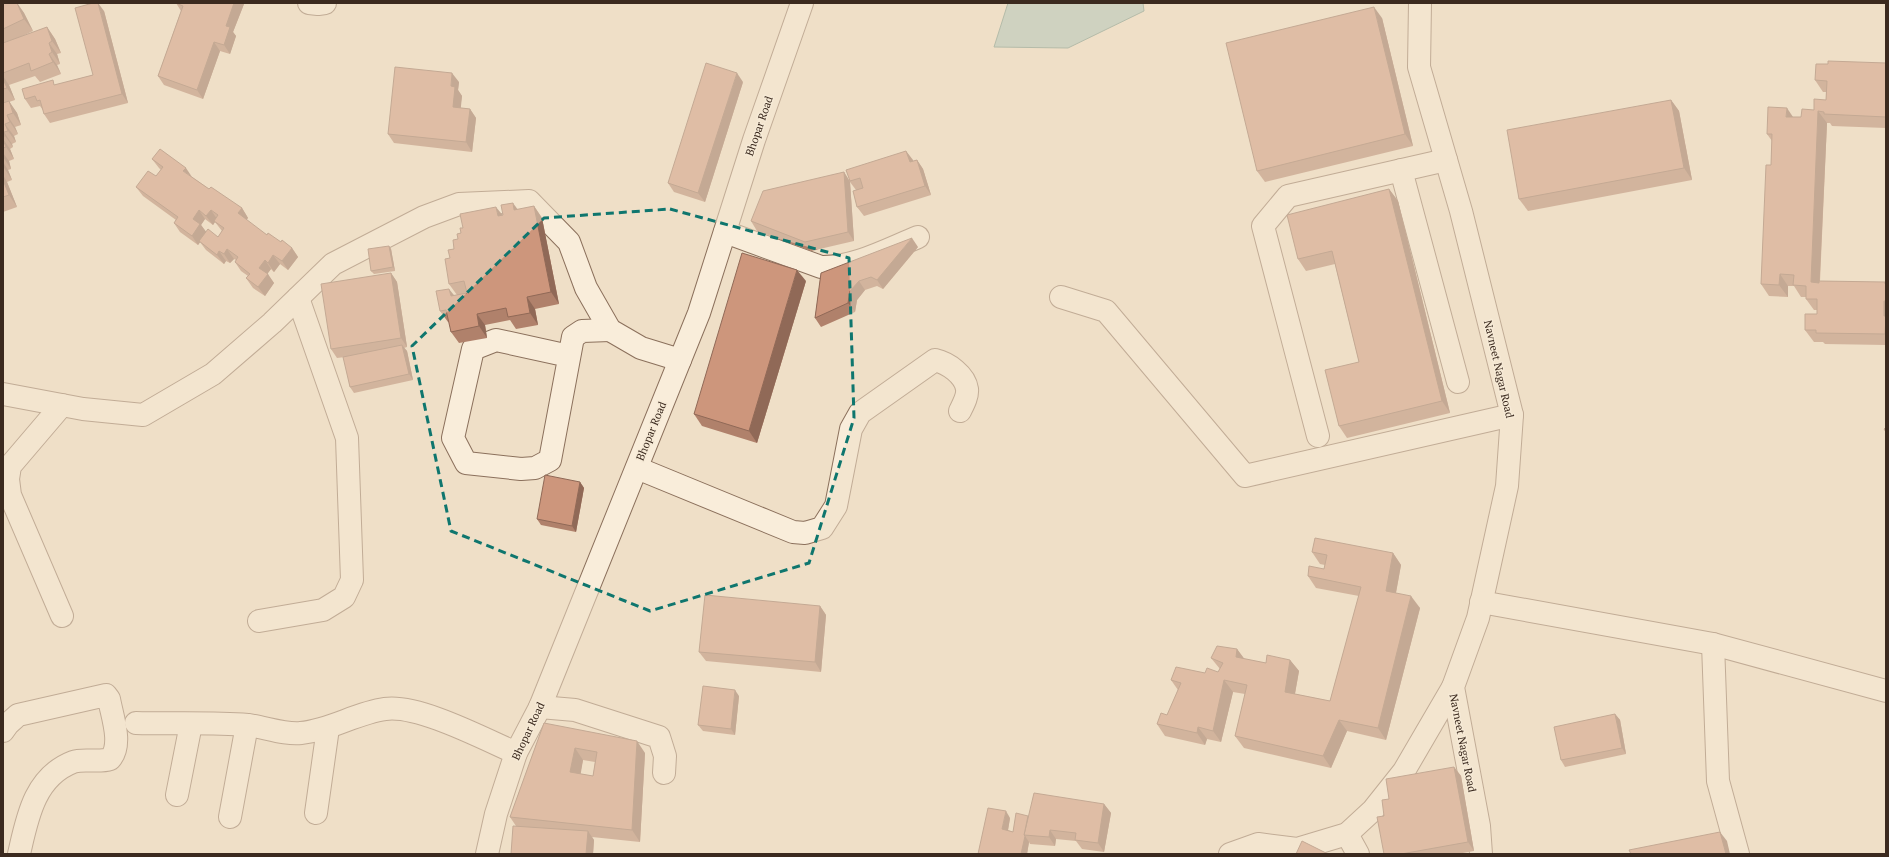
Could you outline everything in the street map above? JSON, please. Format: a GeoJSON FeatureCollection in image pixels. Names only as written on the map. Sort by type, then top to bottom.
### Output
{"type":"FeatureCollection","features":[{"type":"Feature","properties":{"kind":"street"},"geometry":{"type":"LineString","coordinates":[[309,3],[325,3]]}},
{"type":"Feature","properties":{"kind":"street","name":"Bhopar Road"},"geometry":{"type":"LineString","coordinates":[[487,854],[496,814],[516,753],[540,707],[699,313],[754,140],[802,3]]}},
{"type":"Feature","properties":{"kind":"street","name":"Navneet Nagar Road"},"geometry":{"type":"LineString","coordinates":[[1420,3],[1420,67],[1461,211],[1512,415],[1507,486],[1478,618],[1453,687],[1479,826],[1481,854]]}},
{"type":"Feature","properties":{"kind":"street"},"geometry":{"type":"LineString","coordinates":[[1318,436],[1263,226],[1288,196],[1446,160]]}},
{"type":"Feature","properties":{"kind":"street"},"geometry":{"type":"LineString","coordinates":[[1401,170],[1458,382]]}},
{"type":"Feature","properties":{"kind":"street"},"geometry":{"type":"LineString","coordinates":[[3,394],[83,409],[143,415],[213,374],[298,298],[333,264],[424,217],[459,204],[529,201],[569,242],[586,288],[610,330],[641,348],[680,360]]}},
{"type":"Feature","properties":{"kind":"street"},"geometry":{"type":"LineString","coordinates":[[725,232],[822,267],[832,268],[918,237]]}},
{"type":"Feature","properties":{"kind":"street"},"geometry":{"type":"LineString","coordinates":[[1061,297],[1106,311],[1245,476],[1512,415]]}},
{"type":"Feature","properties":{"kind":"street"},"geometry":{"type":"LineString","coordinates":[[259,621],[323,610],[344,597],[352,580],[347,438],[298,298]]}},
{"type":"Feature","properties":{"kind":"street"},"geometry":{"type":"LineString","coordinates":[[569,356],[496,340],[473,349],[453,438],[466,463],[521,469],[535,468],[550,460],[573,337],[582,331],[610,330]]}},
{"type":"Feature","properties":{"kind":"street"},"geometry":{"type":"LineString","coordinates":[[637,468],[793,532],[805,533],[822,528],[836,506],[851,429],[860,413],[935,360],[945,362],[958,372],[967,388],[966,399],[960,411]]}},
{"type":"Feature","properties":{"kind":"street"},"geometry":{"type":"LineString","coordinates":[[62,405],[10,466],[8,479],[10,495],[62,616]]}},
{"type":"Feature","properties":{"kind":"street"},"geometry":{"type":"LineString","coordinates":[[1481,602],[1713,644],[1886,691]]}},
{"type":"Feature","properties":{"kind":"street"},"geometry":{"type":"LineString","coordinates":[[1713,644],[1718,781],[1738,854]]}},
{"type":"Feature","properties":{"kind":"street"},"geometry":{"type":"LineString","coordinates":[[1230,854],[1258,844],[1297,849],[1347,834],[1373,810],[1404,770],[1453,687]]}},
{"type":"Feature","properties":{"kind":"street"},"geometry":{"type":"LineString","coordinates":[[3,731],[18,715],[106,695],[109,699],[117,744],[114,754],[110,759],[74,761],[60,769],[40,789],[30,807],[19,854]]}},
{"type":"Feature","properties":{"kind":"street"},"geometry":{"type":"LineString","coordinates":[[540,707],[576,710],[659,737],[665,756],[664,773]]}},
{"type":"Feature","properties":{"kind":"street"},"geometry":{"type":"LineString","coordinates":[[136,723],[247,725],[300,734],[328,728],[365,713],[387,708],[411,711],[439,720],[516,753]]}},
{"type":"Feature","properties":{"kind":"street"},"geometry":{"type":"LineString","coordinates":[[177,795],[191,724]]}},
{"type":"Feature","properties":{"kind":"street"},"geometry":{"type":"LineString","coordinates":[[230,817],[247,725]]}},
{"type":"Feature","properties":{"kind":"street"},"geometry":{"type":"LineString","coordinates":[[316,812],[328,728]]}},
{"type":"Feature","properties":{"kind":"street"},"geometry":{"type":"LineString","coordinates":[[1347,834],[1358,854]]}},
{"type":"Feature","properties":{"kind":"highlighted area"},"geometry":{"type":"Polygon","coordinates":[[[670,209],[849,258],[854,418],[809,563],[650,611],[451,531],[412,346],[544,218],[670,209]]]}},
{"type":"Feature","properties":{"kind":"shaded area"},"geometry":{"type":"Polygon","coordinates":[[[1008,3],[1143,3],[1144,11],[1068,48],[994,47],[1008,3]]]}},
{"type":"Feature","properties":{"kind":"building"},"geometry":{"type":"Polygon","coordinates":[[[3,3],[17,3],[24,19],[3,29],[3,3]]]}},
{"type":"Feature","properties":{"kind":"building"},"geometry":{"type":"Polygon","coordinates":[[[98,3],[122,94],[44,114],[40,100],[37,101],[35,96],[25,99],[22,89],[53,80],[54,85],[93,75],[75,8],[98,3]]]}},
{"type":"Feature","properties":{"kind":"building"},"geometry":{"type":"Polygon","coordinates":[[[176,3],[234,3],[226,26],[230,27],[224,45],[214,42],[197,90],[158,76],[183,6],[176,3]]]}},
{"type":"Feature","properties":{"kind":"building"},"geometry":{"type":"Polygon","coordinates":[[[1374,7],[1405,134],[1257,171],[1226,43],[1374,7]]]}},
{"type":"Feature","properties":{"kind":"building"},"geometry":{"type":"Polygon","coordinates":[[[47,27],[52,41],[49,43],[52,52],[49,54],[53,62],[31,71],[29,63],[3,73],[3,43],[47,27]]]}},
{"type":"Feature","properties":{"kind":"building"},"geometry":{"type":"Polygon","coordinates":[[[1828,61],[1886,63],[1886,117],[1824,114],[1824,112],[1818,111],[1811,282],[1885,282],[1885,334],[1816,333],[1816,330],[1805,330],[1805,314],[1817,314],[1817,299],[1806,299],[1806,286],[1793,285],[1794,275],[1780,274],[1779,285],[1761,284],[1766,165],[1771,165],[1772,134],[1767,134],[1768,107],[1787,108],[1786,117],[1801,117],[1802,109],[1814,110],[1814,99],[1826,100],[1827,81],[1815,80],[1816,64],[1828,64],[1828,61]]]}},
{"type":"Feature","properties":{"kind":"building"},"geometry":{"type":"Polygon","coordinates":[[[706,63],[737,73],[698,193],[668,183],[706,63]]]}},
{"type":"Feature","properties":{"kind":"building"},"geometry":{"type":"Polygon","coordinates":[[[395,67],[452,73],[451,86],[455,87],[453,107],[470,109],[466,142],[388,134],[395,67]]]}},
{"type":"Feature","properties":{"kind":"building"},"geometry":{"type":"Polygon","coordinates":[[[3,79],[7,88],[3,89],[3,79]]]}},
{"type":"Feature","properties":{"kind":"building"},"geometry":{"type":"Polygon","coordinates":[[[1671,100],[1684,168],[1519,199],[1507,130],[1671,100]]]}},
{"type":"Feature","properties":{"kind":"building"},"geometry":{"type":"Polygon","coordinates":[[[9,101],[13,113],[7,115],[10,122],[5,124],[8,131],[4,132],[5,136],[3,136],[3,103],[9,101]]]}},
{"type":"Feature","properties":{"kind":"building"},"geometry":{"type":"Polygon","coordinates":[[[3,140],[6,147],[3,148],[3,140]]]}},
{"type":"Feature","properties":{"kind":"building"},"geometry":{"type":"Polygon","coordinates":[[[160,149],[186,168],[183,171],[209,189],[211,187],[242,208],[238,213],[267,235],[268,233],[281,242],[282,240],[292,248],[282,261],[273,255],[268,263],[265,260],[259,268],[268,274],[258,287],[246,278],[250,274],[235,262],[238,257],[227,249],[224,254],[219,251],[217,255],[199,241],[208,229],[218,237],[224,228],[214,221],[218,215],[211,210],[206,216],[199,210],[193,219],[200,224],[192,236],[174,223],[178,217],[136,187],[148,171],[156,176],[163,167],[152,159],[160,149]]]}},
{"type":"Feature","properties":{"kind":"building"},"geometry":{"type":"Polygon","coordinates":[[[906,151],[910,162],[917,160],[925,186],[857,207],[853,191],[863,188],[860,178],[850,181],[846,170],[906,151]]]}},
{"type":"Feature","properties":{"kind":"building"},"geometry":{"type":"Polygon","coordinates":[[[844,172],[848,232],[805,242],[751,221],[763,191],[844,172]]]}},
{"type":"Feature","properties":{"kind":"building"},"geometry":{"type":"Polygon","coordinates":[[[3,180],[9,195],[3,197],[3,180]]]}},
{"type":"Feature","properties":{"kind":"building"},"geometry":{"type":"Polygon","coordinates":[[[1389,189],[1442,401],[1339,426],[1325,370],[1359,362],[1332,251],[1298,259],[1287,215],[1389,189]]]}},
{"type":"Feature","properties":{"kind":"building"},"geometry":{"type":"Polygon","coordinates":[[[513,203],[514,210],[534,206],[551,292],[527,297],[530,313],[508,317],[506,308],[477,314],[479,326],[451,332],[446,310],[440,311],[436,291],[449,289],[451,296],[467,293],[464,281],[449,284],[445,259],[450,258],[448,250],[454,249],[453,240],[458,239],[457,234],[461,233],[460,228],[463,228],[460,214],[496,207],[498,216],[503,215],[501,205],[513,203]]]}},
{"type":"Feature","properties":{"kind":"building"},"geometry":{"type":"Polygon","coordinates":[[[912,238],[877,280],[871,277],[859,281],[850,291],[848,303],[815,318],[821,273],[912,238]]]}},
{"type":"Feature","properties":{"kind":"building"},"geometry":{"type":"Polygon","coordinates":[[[389,246],[393,267],[371,271],[368,249],[389,246]]]}},
{"type":"Feature","properties":{"kind":"building"},"geometry":{"type":"Polygon","coordinates":[[[742,253],[797,270],[749,431],[694,414],[742,253]]]}},
{"type":"Feature","properties":{"kind":"building"},"geometry":{"type":"Polygon","coordinates":[[[391,273],[401,338],[331,349],[321,284],[391,273]]]}},
{"type":"Feature","properties":{"kind":"building"},"geometry":{"type":"Polygon","coordinates":[[[402,345],[409,374],[350,387],[343,357],[402,345]]]}},
{"type":"Feature","properties":{"kind":"building"},"geometry":{"type":"Polygon","coordinates":[[[545,475],[580,482],[572,526],[537,519],[545,475]]]}},
{"type":"Feature","properties":{"kind":"building"},"geometry":{"type":"Polygon","coordinates":[[[1315,538],[1393,553],[1386,591],[1411,596],[1378,728],[1339,720],[1323,756],[1235,736],[1247,685],[1224,680],[1213,731],[1198,727],[1197,733],[1157,724],[1161,713],[1167,715],[1181,683],[1171,680],[1176,667],[1205,673],[1207,668],[1218,672],[1223,663],[1211,658],[1217,646],[1237,649],[1236,657],[1266,663],[1267,655],[1290,660],[1285,692],[1330,701],[1361,587],[1308,576],[1309,566],[1324,569],[1327,555],[1312,552],[1315,538]]]}},
{"type":"Feature","properties":{"kind":"building"},"geometry":{"type":"Polygon","coordinates":[[[705,595],[820,606],[815,662],[699,652],[705,595]]]}},
{"type":"Feature","properties":{"kind":"building"},"geometry":{"type":"Polygon","coordinates":[[[703,686],[735,690],[731,729],[698,725],[703,686]]]}},
{"type":"Feature","properties":{"kind":"building"},"geometry":{"type":"Polygon","coordinates":[[[1615,714],[1622,748],[1561,760],[1554,727],[1615,714]]]}},
{"type":"Feature","properties":{"kind":"building"},"geometry":{"type":"Polygon","coordinates":[[[544,723],[637,741],[632,830],[510,817],[544,723]],[[575,748],[570,772],[593,776],[597,752],[575,748]]]}},
{"type":"Feature","properties":{"kind":"building"},"geometry":{"type":"Polygon","coordinates":[[[1454,767],[1468,842],[1401,854],[1384,854],[1377,817],[1384,816],[1382,800],[1389,799],[1386,779],[1454,767]]]}},
{"type":"Feature","properties":{"kind":"building"},"geometry":{"type":"Polygon","coordinates":[[[1034,793],[1104,804],[1098,843],[1075,840],[1076,833],[1050,830],[1049,837],[1024,835],[1034,793]]]}},
{"type":"Feature","properties":{"kind":"building"},"geometry":{"type":"Polygon","coordinates":[[[988,808],[1006,811],[1002,829],[1013,832],[1016,813],[1028,816],[1021,854],[978,854],[988,808]]]}},
{"type":"Feature","properties":{"kind":"building"},"geometry":{"type":"Polygon","coordinates":[[[513,826],[588,831],[586,854],[511,854],[513,826]]]}},
{"type":"Feature","properties":{"kind":"building"},"geometry":{"type":"Polygon","coordinates":[[[1720,832],[1726,854],[1631,854],[1629,850],[1720,832]]]}},
{"type":"Feature","properties":{"kind":"building"},"geometry":{"type":"Polygon","coordinates":[[[1302,841],[1328,854],[1296,854],[1302,841]]]}}]}
